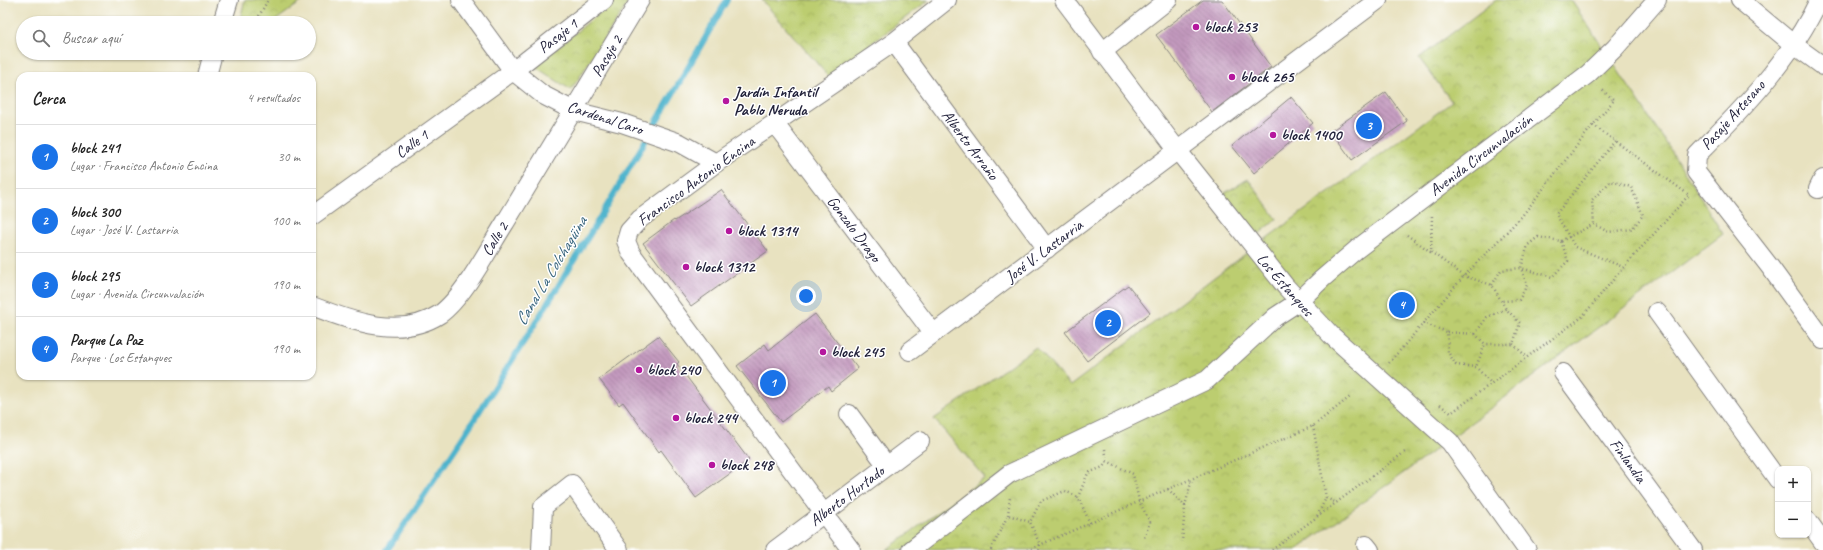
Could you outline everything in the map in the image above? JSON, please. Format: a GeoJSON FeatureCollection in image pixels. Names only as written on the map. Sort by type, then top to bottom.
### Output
{"type":"FeatureCollection","features":[{"type":"Feature","properties":{"kind":"street"},"geometry":{"type":"LineString","coordinates":[[224,16],[229,0]]}},
{"type":"Feature","properties":{"kind":"street","name":"Cardenal Caro"},"geometry":{"type":"LineString","coordinates":[[461,0],[513,71],[544,95],[574,111],[622,123],[680,143],[716,163]]}},
{"type":"Feature","properties":{"kind":"street","name":"Pasaje 1"},"geometry":{"type":"LineString","coordinates":[[513,71],[604,0]]}},
{"type":"Feature","properties":{"kind":"street","name":"Pasaje 2"},"geometry":{"type":"LineString","coordinates":[[574,111],[640,0]]}},
{"type":"Feature","properties":{"kind":"street","name":"Francisco Antonio Encina"},"geometry":{"type":"LineString","coordinates":[[850,550],[631,253],[626,241],[629,231],[640,219],[716,163],[894,42],[947,0]]}},
{"type":"Feature","properties":{"kind":"street","name":"Los Estanques"},"geometry":{"type":"LineString","coordinates":[[1064,0],[1178,151],[1298,302],[1331,335],[1450,442],[1526,550]]}},
{"type":"Feature","properties":{"kind":"street"},"geometry":{"type":"LineString","coordinates":[[1102,52],[1168,0]]}},
{"type":"Feature","properties":{"kind":"street","name":"José V. Lastarria"},"geometry":{"type":"LineString","coordinates":[[910,351],[1378,0]]}},
{"type":"Feature","properties":{"kind":"street","name":"Avenida Circunvalación"},"geometry":{"type":"LineString","coordinates":[[911,550],[1009,474],[1207,380],[1274,317],[1298,302],[1357,249],[1588,74],[1615,48],[1657,0]]}},
{"type":"Feature","properties":{"kind":"street"},"geometry":{"type":"LineString","coordinates":[[1740,0],[1794,45],[1823,66]]}},
{"type":"Feature","properties":{"kind":"street","name":"Pasaje Artesano"},"geometry":{"type":"LineString","coordinates":[[1819,0],[1794,45],[1725,126],[1697,155],[1696,172],[1770,267],[1823,340]]}},
{"type":"Feature","properties":{"kind":"street","name":"Alberto Arraño"},"geometry":{"type":"LineString","coordinates":[[894,42],[1047,249]]}},
{"type":"Feature","properties":{"kind":"street"},"geometry":{"type":"LineString","coordinates":[[208,72],[212,60]]}},
{"type":"Feature","properties":{"kind":"street","name":"Calle 1"},"geometry":{"type":"LineString","coordinates":[[316,213],[513,71]]}},
{"type":"Feature","properties":{"kind":"street","name":"Calle 2"},"geometry":{"type":"LineString","coordinates":[[316,307],[357,321],[386,328],[407,326],[440,314],[466,285],[574,111]]}},
{"type":"Feature","properties":{"kind":"street","name":"Gonzalo Drago"},"geometry":{"type":"LineString","coordinates":[[775,124],[933,333]]}},
{"type":"Feature","properties":{"kind":"street"},"geometry":{"type":"LineString","coordinates":[[1657,312],[1775,476]]}},
{"type":"Feature","properties":{"kind":"street","name":"Finlandia"},"geometry":{"type":"LineString","coordinates":[[1564,373],[1693,550]]}},
{"type":"Feature","properties":{"kind":"street"},"geometry":{"type":"LineString","coordinates":[[849,414],[887,466]]}},
{"type":"Feature","properties":{"kind":"street","name":"Alberto Hurtado"},"geometry":{"type":"LineString","coordinates":[[775,550],[920,441]]}},
{"type":"Feature","properties":{"kind":"street"},"geometry":{"type":"LineString","coordinates":[[541,550],[543,507],[572,484],[619,550]]}},
{"type":"Feature","properties":{"kind":"street"},"geometry":{"type":"LineString","coordinates":[[1811,525],[1823,542]]}},
{"type":"Feature","properties":{"kind":"path"},"geometry":{"type":"LineString","coordinates":[[259,16],[268,0]]}},
{"type":"Feature","properties":{"kind":"path"},"geometry":{"type":"LineString","coordinates":[[1388,365],[1464,276],[1522,216],[1593,124],[1689,195],[1623,268],[1582,317],[1451,413],[1438,403]]}},
{"type":"Feature","properties":{"kind":"path"},"geometry":{"type":"LineString","coordinates":[[1615,141],[1556,214],[1575,246],[1623,268]]}},
{"type":"Feature","properties":{"kind":"path"},"geometry":{"type":"LineString","coordinates":[[1611,181],[1631,187],[1643,215],[1632,229],[1608,232],[1594,224],[1592,200],[1611,181]]}},
{"type":"Feature","properties":{"kind":"path"},"geometry":{"type":"LineString","coordinates":[[1431,252],[1432,213]]}},
{"type":"Feature","properties":{"kind":"path"},"geometry":{"type":"LineString","coordinates":[[1501,301],[1518,300],[1527,285],[1521,268],[1528,245],[1538,237],[1561,241],[1594,224]]}},
{"type":"Feature","properties":{"kind":"path"},"geometry":{"type":"LineString","coordinates":[[1401,230],[1464,276],[1492,284],[1506,309],[1520,323],[1513,344]]}},
{"type":"Feature","properties":{"kind":"path"},"geometry":{"type":"LineString","coordinates":[[1492,284],[1501,270],[1521,268],[1552,277],[1568,261],[1561,241]]}},
{"type":"Feature","properties":{"kind":"path"},"geometry":{"type":"LineString","coordinates":[[1475,334],[1487,317],[1506,309]]}},
{"type":"Feature","properties":{"kind":"path"},"geometry":{"type":"LineString","coordinates":[[1423,323],[1447,332],[1475,334],[1485,344],[1513,344],[1527,357]]}},
{"type":"Feature","properties":{"kind":"path"},"geometry":{"type":"LineString","coordinates":[[1447,332],[1448,352],[1456,365],[1476,367],[1491,383]]}},
{"type":"Feature","properties":{"kind":"path"},"geometry":{"type":"LineString","coordinates":[[1476,367],[1485,344]]}},
{"type":"Feature","properties":{"kind":"path"},"geometry":{"type":"LineString","coordinates":[[1028,550],[1313,426],[1350,397]]}},
{"type":"Feature","properties":{"kind":"path"},"geometry":{"type":"LineString","coordinates":[[1313,426],[1326,498],[1317,517]]}},
{"type":"Feature","properties":{"kind":"path"},"geometry":{"type":"LineString","coordinates":[[1078,497],[1088,473],[1103,467],[1107,461],[1105,448]]}},
{"type":"Feature","properties":{"kind":"path"},"geometry":{"type":"LineString","coordinates":[[1272,550],[1405,452]]}},
{"type":"Feature","properties":{"kind":"path"},"geometry":{"type":"LineString","coordinates":[[1107,461],[1133,474],[1139,501],[1150,522],[1144,538]]}},
{"type":"Feature","properties":{"kind":"path"},"geometry":{"type":"LineString","coordinates":[[1182,542],[1184,506],[1192,479]]}},
{"type":"Feature","properties":{"kind":"path"},"geometry":{"type":"LineString","coordinates":[[1168,489],[1184,506]]}},
{"type":"Feature","properties":{"kind":"path"},"geometry":{"type":"LineString","coordinates":[[1030,522],[1041,501],[1065,492],[1078,497],[1090,523]]}},
{"type":"Feature","properties":{"kind":"path"},"geometry":{"type":"LineString","coordinates":[[991,550],[1008,515],[1010,494]]}},
{"type":"Feature","properties":{"kind":"path"},"geometry":{"type":"LineString","coordinates":[[1326,498],[1337,503]]}},
{"type":"Feature","properties":{"kind":"path"},"geometry":{"type":"LineString","coordinates":[[1008,515],[1030,522],[1040,545],[1039,550]]}},
{"type":"Feature","properties":{"kind":"green space"},"geometry":{"type":"Polygon","coordinates":[[[245,0],[304,0],[282,16],[241,16],[245,0]]]}},
{"type":"Feature","properties":{"kind":"green space"},"geometry":{"type":"Polygon","coordinates":[[[616,0],[630,0],[571,90],[534,66],[616,0]]]}},
{"type":"Feature","properties":{"kind":"green space"},"geometry":{"type":"Polygon","coordinates":[[[762,0],[929,0],[828,76],[762,0]]]}},
{"type":"Feature","properties":{"kind":"green space"},"geometry":{"type":"Polygon","coordinates":[[[1496,0],[1571,0],[1663,138],[1723,234],[1416,464],[1296,550],[886,550],[985,478],[934,419],[1036,347],[1070,386],[1233,263],[1452,102],[1419,58],[1496,0]]]}},
{"type":"Feature","properties":{"kind":"green space"},"geometry":{"type":"Polygon","coordinates":[[[1248,179],[1277,219],[1254,238],[1220,196],[1248,179]]]}},
{"type":"Feature","properties":{"kind":"building"},"geometry":{"type":"Polygon","coordinates":[[[1203,0],[1222,0],[1271,67],[1212,112],[1193,86],[1194,85],[1156,35],[1203,0]]]}},
{"type":"Feature","properties":{"kind":"building"},"geometry":{"type":"Polygon","coordinates":[[[1386,92],[1407,121],[1352,160],[1331,131],[1386,92]]]}},
{"type":"Feature","properties":{"kind":"building","name":"block 1400"},"geometry":{"type":"Polygon","coordinates":[[[1291,97],[1313,123],[1254,173],[1232,146],[1291,97]]]}},
{"type":"Feature","properties":{"kind":"building"},"geometry":{"type":"Polygon","coordinates":[[[721,190],[768,251],[691,306],[643,243],[674,220],[675,221],[721,190]]]}},
{"type":"Feature","properties":{"kind":"building"},"geometry":{"type":"Polygon","coordinates":[[[1128,285],[1150,313],[1087,361],[1065,332],[1128,285]]]}},
{"type":"Feature","properties":{"kind":"building"},"geometry":{"type":"Polygon","coordinates":[[[815,314],[858,369],[831,391],[828,386],[781,422],[737,366],[765,344],[769,350],[815,314]]]}},
{"type":"Feature","properties":{"kind":"building"},"geometry":{"type":"Polygon","coordinates":[[[658,336],[679,362],[677,364],[749,460],[696,498],[661,450],[659,452],[623,402],[619,405],[599,379],[658,336]]]}},
{"type":"Feature","properties":{"kind":"waterway","name":"Canal La Colchagüina"},"geometry":{"type":"LineString","coordinates":[[387,550],[433,483],[563,278],[646,140],[727,0]]}},
{"type":"Feature","properties":{"kind":"place","name":"block 253"},"geometry":{"type":"Point","coordinates":[1196,27]}},
{"type":"Feature","properties":{"kind":"place","name":"block 265"},"geometry":{"type":"Point","coordinates":[1232,77]}},
{"type":"Feature","properties":{"kind":"place","name":"Jardín Infantil Pablo Neruda"},"geometry":{"type":"Point","coordinates":[726,101]}},
{"type":"Feature","properties":{"kind":"place","name":"block 295"},"geometry":{"type":"Point","coordinates":[1369,126]}},
{"type":"Feature","properties":{"kind":"place","name":"block 1400"},"geometry":{"type":"Point","coordinates":[1273,135]}},
{"type":"Feature","properties":{"kind":"place","name":"block 1314"},"geometry":{"type":"Point","coordinates":[729,231]}},
{"type":"Feature","properties":{"kind":"place","name":"block 1312"},"geometry":{"type":"Point","coordinates":[686,267]}},
{"type":"Feature","properties":{"kind":"place","name":"Parque La Paz"},"geometry":{"type":"Point","coordinates":[1402,305]}},
{"type":"Feature","properties":{"kind":"place","name":"block 300"},"geometry":{"type":"Point","coordinates":[1108,323]}},
{"type":"Feature","properties":{"kind":"place","name":"block 245"},"geometry":{"type":"Point","coordinates":[823,352]}},
{"type":"Feature","properties":{"kind":"place","name":"block 240"},"geometry":{"type":"Point","coordinates":[639,370]}},
{"type":"Feature","properties":{"kind":"place","name":"block 241"},"geometry":{"type":"Point","coordinates":[773,383]}},
{"type":"Feature","properties":{"kind":"place","name":"block 244"},"geometry":{"type":"Point","coordinates":[676,418]}},
{"type":"Feature","properties":{"kind":"place","name":"block 248"},"geometry":{"type":"Point","coordinates":[712,465]}}]}
